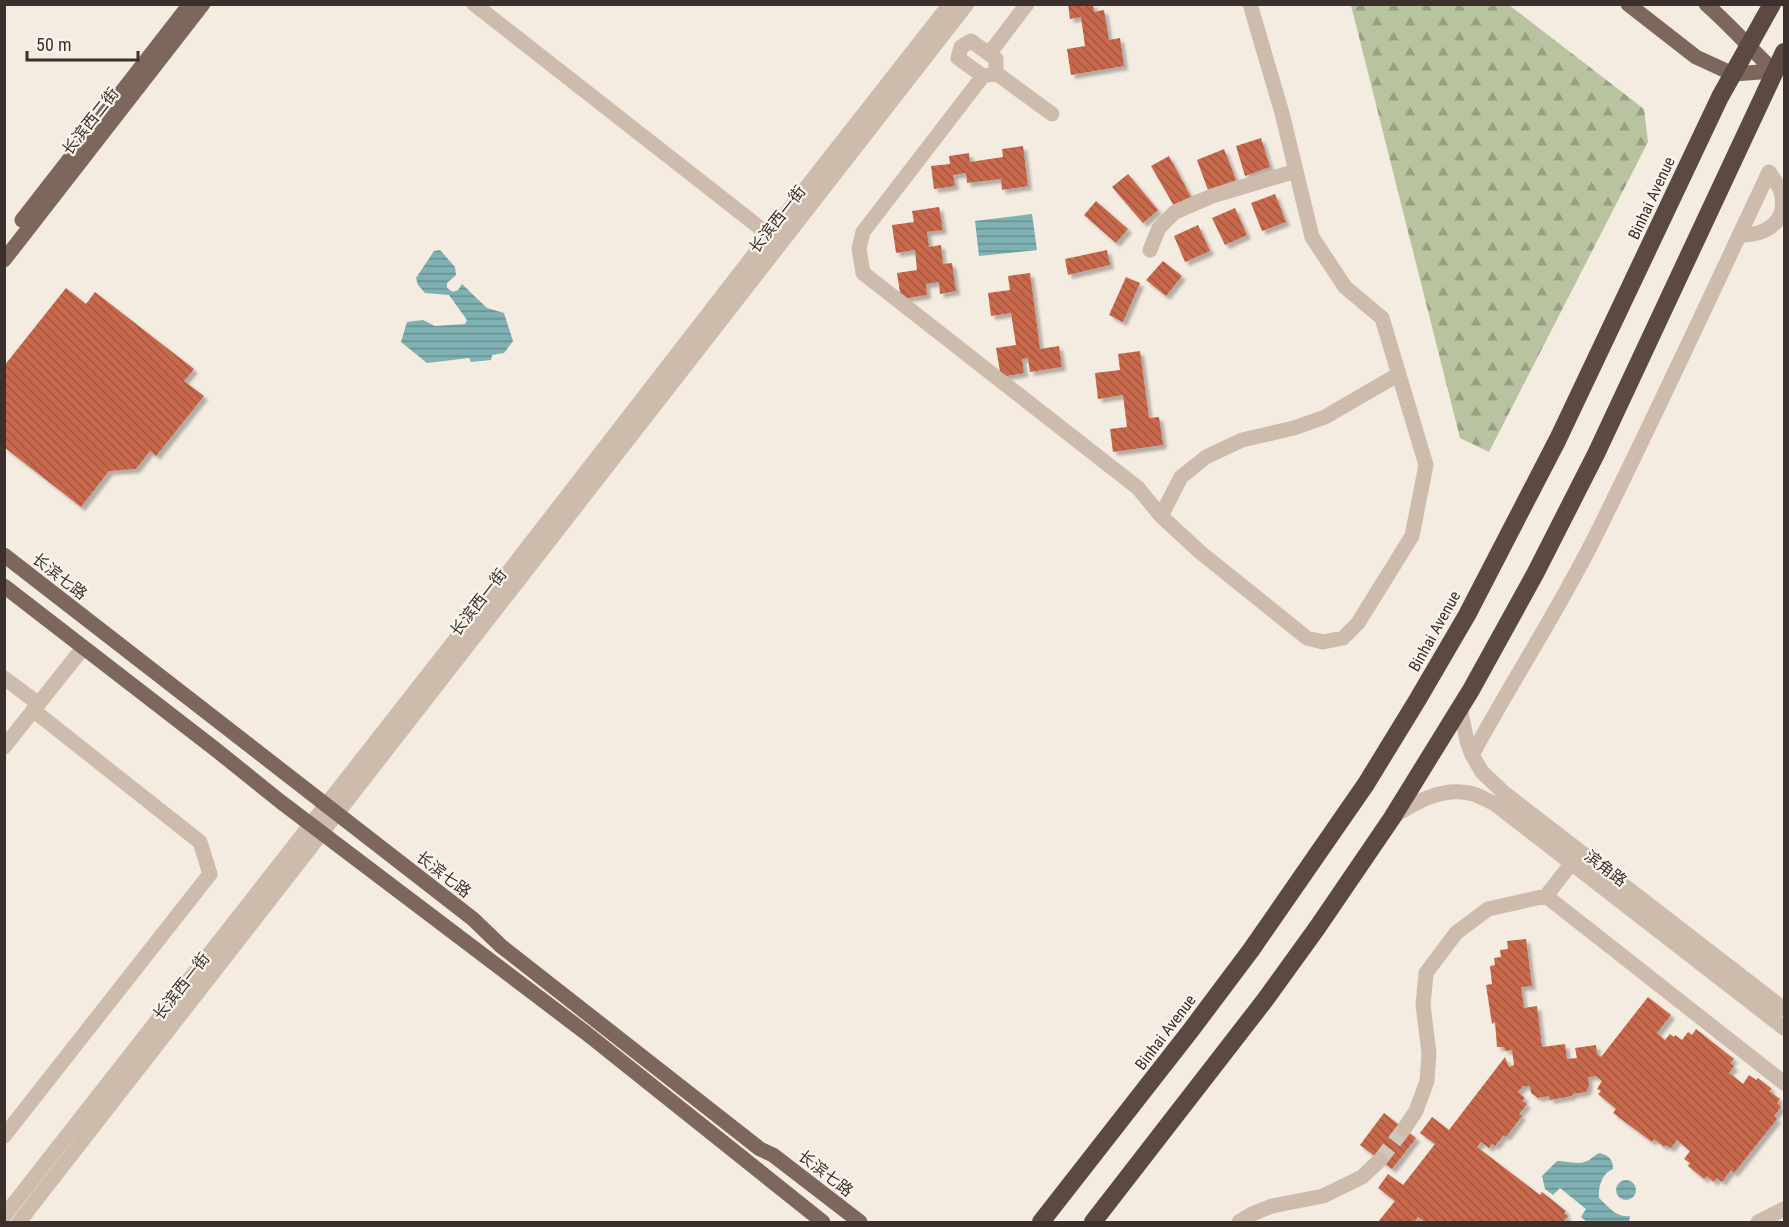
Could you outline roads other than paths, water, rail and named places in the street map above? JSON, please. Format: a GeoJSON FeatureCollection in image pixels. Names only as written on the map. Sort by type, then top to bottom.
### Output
{"type":"FeatureCollection","features":[{"type":"Feature","properties":{"kind":"highway","name":"Binhai Avenue"},"geometry":{"type":"LineString","coordinates":[[1041,1222],[1171,1057],[1251,950],[1359,793],[1418,699],[1467,615],[1558,439],[1720,97],[1772,4]]}},
{"type":"Feature","properties":{"kind":"highway"},"geometry":{"type":"LineString","coordinates":[[1093,1222],[1265,1000],[1357,871],[1460,708],[1535,574],[1586,474],[1779,74],[1785,52]]}},
{"type":"Feature","properties":{"kind":"main road","name":"长滨西二街"},"geometry":{"type":"LineString","coordinates":[[4,243],[190,4]]}},
{"type":"Feature","properties":{"kind":"main road","name":"长滨西二街"},"geometry":{"type":"LineString","coordinates":[[4,260],[203,4]]}},
{"type":"Feature","properties":{"kind":"main road"},"geometry":{"type":"LineString","coordinates":[[1628,4],[1696,57],[1733,74],[1779,74]]}},
{"type":"Feature","properties":{"kind":"main road"},"geometry":{"type":"LineString","coordinates":[[1706,4],[1779,74]]}},
{"type":"Feature","properties":{"kind":"main road","name":"长滨七路"},"geometry":{"type":"LineString","coordinates":[[4,555],[473,919],[501,946],[760,1149],[773,1155],[860,1222]]}},
{"type":"Feature","properties":{"kind":"main road"},"geometry":{"type":"LineString","coordinates":[[4,586],[463,941],[586,1033],[823,1222]]}},
{"type":"Feature","properties":{"kind":"street"},"geometry":{"type":"LineString","coordinates":[[474,4],[776,239]]}},
{"type":"Feature","properties":{"kind":"street","name":"长滨西一街"},"geometry":{"type":"LineString","coordinates":[[4,1216],[332,809],[776,239],[950,4]]}},
{"type":"Feature","properties":{"kind":"street","name":"长滨西一街"},"geometry":{"type":"LineString","coordinates":[[776,239],[967,4]]}},
{"type":"Feature","properties":{"kind":"street"},"geometry":{"type":"LineString","coordinates":[[989,54],[1027,4]]}},
{"type":"Feature","properties":{"kind":"street"},"geometry":{"type":"LineString","coordinates":[[1052,114],[990,74],[958,58],[961,47],[971,41],[996,59],[990,74],[863,232],[859,249],[863,273],[1138,488],[1161,516],[1200,552],[1307,638],[1323,642],[1343,638],[1358,623],[1412,536],[1426,465],[1382,318],[1345,287],[1312,237],[1282,113],[1250,4]]}},
{"type":"Feature","properties":{"kind":"street"},"geometry":{"type":"LineString","coordinates":[[944,34],[961,47]]}},
{"type":"Feature","properties":{"kind":"street"},"geometry":{"type":"LineString","coordinates":[[1149,250],[1159,228],[1175,212],[1212,196],[1296,171]]}},
{"type":"Feature","properties":{"kind":"street"},"geometry":{"type":"LineString","coordinates":[[1472,755],[1519,676],[1593,541],[1769,172],[1781,192],[1781,224],[1762,232],[1739,235]]}},
{"type":"Feature","properties":{"kind":"street"},"geometry":{"type":"LineString","coordinates":[[1161,516],[1181,477],[1206,457],[1242,440],[1294,428],[1325,417],[1399,374]]}},
{"type":"Feature","properties":{"kind":"street"},"geometry":{"type":"LineString","coordinates":[[4,747],[83,648]]}},
{"type":"Feature","properties":{"kind":"street"},"geometry":{"type":"LineString","coordinates":[[4,678],[200,842],[210,874],[4,1137]]}},
{"type":"Feature","properties":{"kind":"street","name":"滨角路"},"geometry":{"type":"LineString","coordinates":[[1460,708],[1472,755],[1482,772],[1503,792],[1783,1015]]}},
{"type":"Feature","properties":{"kind":"street","name":"滨角路"},"geometry":{"type":"LineString","coordinates":[[1392,818],[1416,802],[1451,791],[1470,793],[1495,804],[1571,864],[1783,1015]]}},
{"type":"Feature","properties":{"kind":"street","name":"长滨西一街"},"geometry":{"type":"LineString","coordinates":[[19,1222],[289,878],[317,828]]}},
{"type":"Feature","properties":{"kind":"street"},"geometry":{"type":"LineString","coordinates":[[1404,1129],[1416,1111],[1427,1081],[1429,1053],[1423,1005],[1426,973],[1456,933],[1488,909],[1546,896],[1571,864]]}},
{"type":"Feature","properties":{"kind":"street"},"geometry":{"type":"LineString","coordinates":[[1546,896],[1785,1083]]}},
{"type":"Feature","properties":{"kind":"street"},"geometry":{"type":"LineString","coordinates":[[1239,1222],[1272,1206],[1323,1196],[1362,1177],[1380,1160]]}},
{"type":"Feature","properties":{"kind":"street"},"geometry":{"type":"LineString","coordinates":[[1758,1222],[1785,1209]]}},
{"type":"Feature","properties":{"kind":"water"},"geometry":{"type":"Polygon","coordinates":[[[1032,214],[1037,250],[979,256],[975,221],[1032,214]]]}},
{"type":"Feature","properties":{"kind":"water"},"geometry":{"type":"Polygon","coordinates":[[[440,250],[455,267],[456,275],[447,283],[447,288],[453,292],[458,290],[462,284],[487,308],[504,313],[513,341],[504,353],[492,355],[491,360],[471,362],[469,358],[427,363],[401,342],[407,322],[423,320],[435,326],[465,324],[467,320],[449,295],[425,293],[418,285],[416,278],[434,251],[440,250]]]}},
{"type":"Feature","properties":{"kind":"water"},"geometry":{"type":"Polygon","coordinates":[[[1600,1153],[1610,1158],[1613,1169],[1601,1181],[1599,1198],[1616,1213],[1630,1216],[1629,1222],[1587,1222],[1581,1217],[1586,1209],[1560,1188],[1553,1195],[1545,1189],[1542,1176],[1557,1161],[1584,1162],[1600,1153]]]}},
{"type":"Feature","properties":{"kind":"water"},"geometry":{"type":"Polygon","coordinates":[[[1626,1180],[1633,1183],[1636,1190],[1633,1197],[1626,1200],[1619,1197],[1616,1190],[1619,1183],[1626,1180]]]}},
{"type":"Feature","properties":{"kind":"tunnel"},"geometry":{"type":"LineString","coordinates":[[1380,1160],[1404,1129]]}}]}
